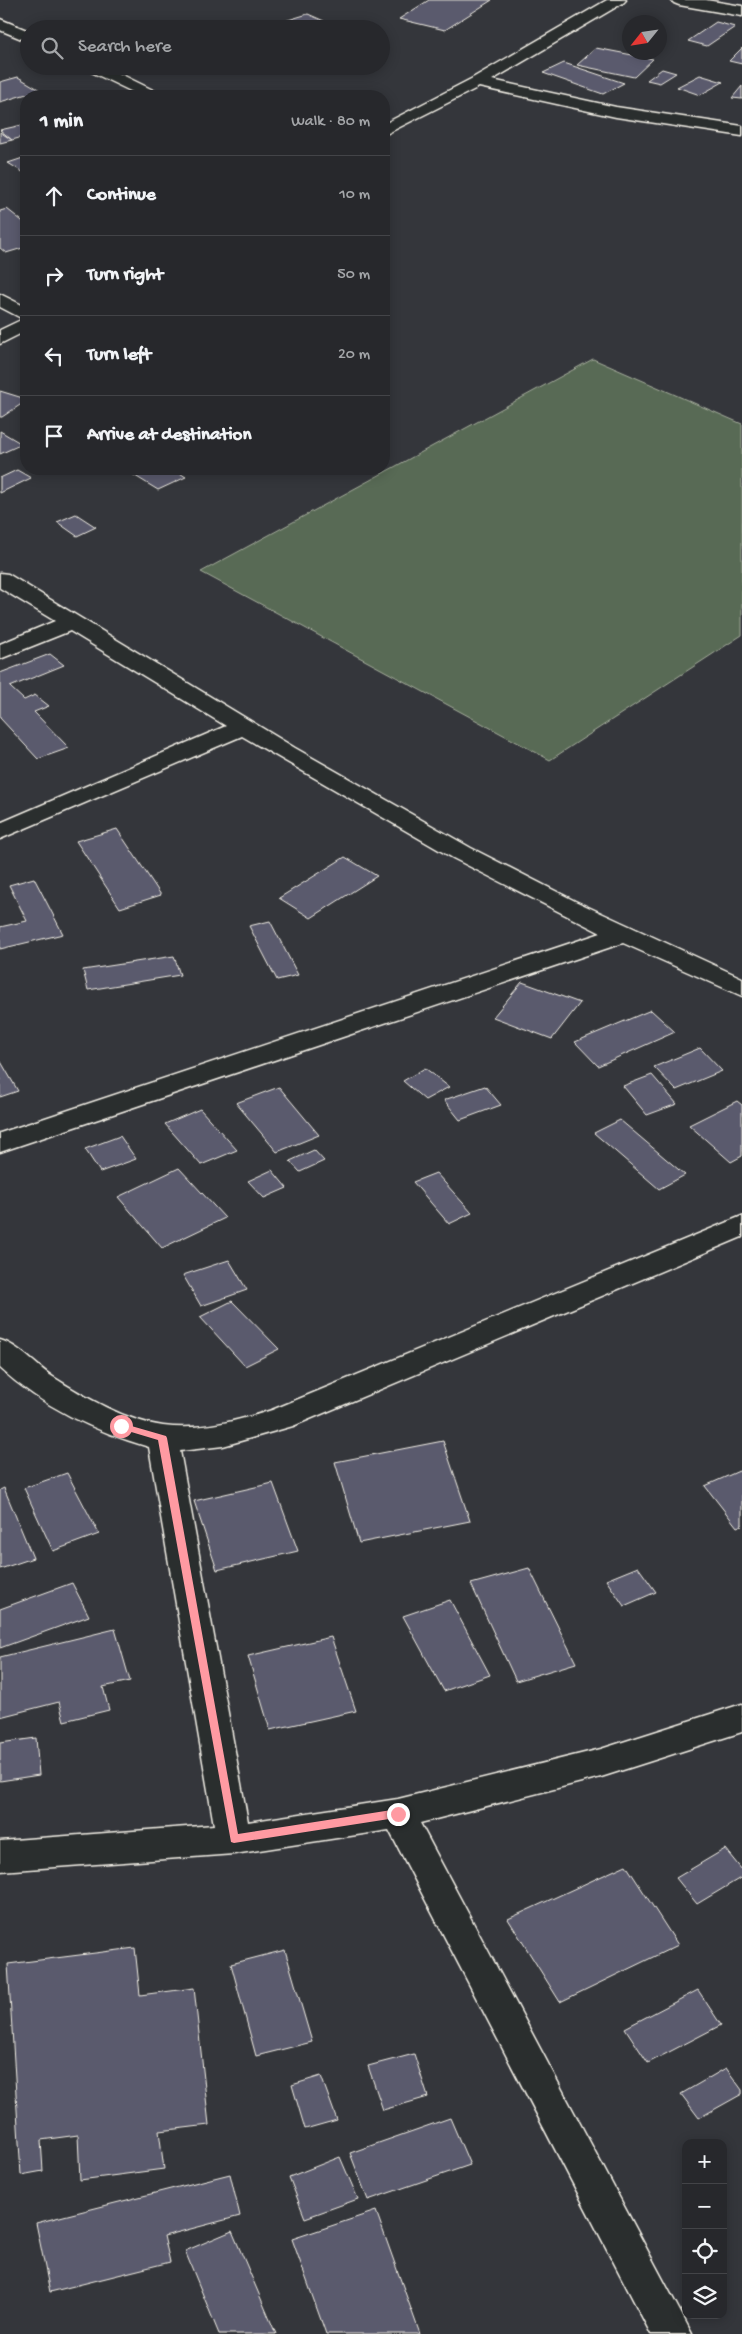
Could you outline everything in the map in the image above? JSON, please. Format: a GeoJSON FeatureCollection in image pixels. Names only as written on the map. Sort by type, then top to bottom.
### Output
{"type":"FeatureCollection","features":[{"type":"Feature","properties":{"kind":"street"},"geometry":{"type":"LineString","coordinates":[[390,127],[477,82],[618,0]]}},
{"type":"Feature","properties":{"kind":"street"},"geometry":{"type":"LineString","coordinates":[[679,0],[700,2],[742,12]]}},
{"type":"Feature","properties":{"kind":"street"},"geometry":{"type":"LineString","coordinates":[[0,24],[20,33]]}},
{"type":"Feature","properties":{"kind":"street"},"geometry":{"type":"LineString","coordinates":[[110,75],[141,90]]}},
{"type":"Feature","properties":{"kind":"street"},"geometry":{"type":"LineString","coordinates":[[477,82],[616,112],[742,132]]}},
{"type":"Feature","properties":{"kind":"street"},"geometry":{"type":"LineString","coordinates":[[0,300],[20,311]]}},
{"type":"Feature","properties":{"kind":"street"},"geometry":{"type":"LineString","coordinates":[[0,338],[20,327]]}},
{"type":"Feature","properties":{"kind":"street"},"geometry":{"type":"LineString","coordinates":[[0,579],[245,726],[463,853],[624,934],[742,988]]}},
{"type":"Feature","properties":{"kind":"street"},"geometry":{"type":"LineString","coordinates":[[0,652],[72,622]]}},
{"type":"Feature","properties":{"kind":"street"},"geometry":{"type":"LineString","coordinates":[[0,832],[245,726]]}},
{"type":"Feature","properties":{"kind":"street"},"geometry":{"type":"LineString","coordinates":[[0,1143],[624,934]]}},
{"type":"Feature","properties":{"kind":"street"},"geometry":{"type":"LineString","coordinates":[[0,1351],[31,1378],[121,1426],[162,1438],[223,1435],[239,1432],[282,1418],[742,1226]]}},
{"type":"Feature","properties":{"kind":"street"},"geometry":{"type":"LineString","coordinates":[[162,1438],[234,1839]]}},
{"type":"Feature","properties":{"kind":"street"},"geometry":{"type":"LineString","coordinates":[[0,1856],[234,1839],[398,1814],[600,1764],[742,1718]]}},
{"type":"Feature","properties":{"kind":"street"},"geometry":{"type":"LineString","coordinates":[[398,1814],[672,2334]]}},
{"type":"Feature","properties":{"kind":"green space"},"geometry":{"type":"Polygon","coordinates":[[[593,359],[742,424],[742,635],[550,760],[201,572],[380,475],[390,475],[390,469],[593,359]]]}},
{"type":"Feature","properties":{"kind":"building"},"geometry":{"type":"Polygon","coordinates":[[[429,0],[492,0],[445,30],[399,19],[429,0]]]}},
{"type":"Feature","properties":{"kind":"building"},"geometry":{"type":"Polygon","coordinates":[[[308,14],[322,20],[288,20],[308,14]]]}},
{"type":"Feature","properties":{"kind":"building"},"geometry":{"type":"Polygon","coordinates":[[[716,22],[735,27],[707,46],[688,41],[716,22]]]}},
{"type":"Feature","properties":{"kind":"building"},"geometry":{"type":"Polygon","coordinates":[[[596,48],[622,53],[622,60],[652,60],[634,77],[577,65],[596,48]]]}},
{"type":"Feature","properties":{"kind":"building"},"geometry":{"type":"Polygon","coordinates":[[[742,48],[742,64],[729,61],[742,48]]]}},
{"type":"Feature","properties":{"kind":"building"},"geometry":{"type":"Polygon","coordinates":[[[564,63],[624,83],[603,94],[543,73],[564,63]]]}},
{"type":"Feature","properties":{"kind":"building"},"geometry":{"type":"Polygon","coordinates":[[[662,69],[676,73],[660,83],[647,80],[662,69]]]}},
{"type":"Feature","properties":{"kind":"building"},"geometry":{"type":"Polygon","coordinates":[[[700,75],[723,82],[700,95],[677,87],[700,75]]]}},
{"type":"Feature","properties":{"kind":"building"},"geometry":{"type":"Polygon","coordinates":[[[18,77],[40,90],[20,90],[20,96],[0,102],[0,82],[18,77]]]}},
{"type":"Feature","properties":{"kind":"building"},"geometry":{"type":"Polygon","coordinates":[[[742,86],[742,99],[732,98],[742,86]]]}},
{"type":"Feature","properties":{"kind":"building"},"geometry":{"type":"Polygon","coordinates":[[[20,125],[20,138],[12,140],[0,130],[20,125]]]}},
{"type":"Feature","properties":{"kind":"building"},"geometry":{"type":"Polygon","coordinates":[[[0,132],[12,140],[0,143],[0,132]]]}},
{"type":"Feature","properties":{"kind":"building"},"geometry":{"type":"Polygon","coordinates":[[[20,159],[20,170],[8,163],[20,159]]]}},
{"type":"Feature","properties":{"kind":"building"},"geometry":{"type":"Polygon","coordinates":[[[7,209],[20,219],[20,249],[6,253],[0,248],[0,211],[7,209]]]}},
{"type":"Feature","properties":{"kind":"building"},"geometry":{"type":"Polygon","coordinates":[[[0,391],[20,397],[20,405],[0,417],[0,391]]]}},
{"type":"Feature","properties":{"kind":"building"},"geometry":{"type":"Polygon","coordinates":[[[0,431],[20,443],[20,445],[0,454],[0,431]]]}},
{"type":"Feature","properties":{"kind":"building"},"geometry":{"type":"Polygon","coordinates":[[[17,470],[20,472],[20,475],[26,475],[31,478],[0,493],[0,478],[17,470]]]}},
{"type":"Feature","properties":{"kind":"building"},"geometry":{"type":"Polygon","coordinates":[[[134,475],[183,475],[186,477],[158,490],[134,475]]]}},
{"type":"Feature","properties":{"kind":"building"},"geometry":{"type":"Polygon","coordinates":[[[76,514],[96,527],[77,536],[57,522],[76,514]]]}},
{"type":"Feature","properties":{"kind":"building"},"geometry":{"type":"Polygon","coordinates":[[[50,654],[64,665],[10,687],[24,700],[35,695],[49,706],[34,712],[69,748],[38,759],[0,718],[0,673],[50,654]]]}},
{"type":"Feature","properties":{"kind":"building"},"geometry":{"type":"Polygon","coordinates":[[[117,829],[161,895],[120,908],[76,841],[117,829]]]}},
{"type":"Feature","properties":{"kind":"building"},"geometry":{"type":"Polygon","coordinates":[[[345,857],[377,876],[311,918],[279,898],[345,857]]]}},
{"type":"Feature","properties":{"kind":"building"},"geometry":{"type":"Polygon","coordinates":[[[34,878],[63,934],[0,949],[0,927],[27,921],[9,885],[34,878]]]}},
{"type":"Feature","properties":{"kind":"building"},"geometry":{"type":"Polygon","coordinates":[[[270,921],[298,975],[277,980],[249,926],[270,921]]]}},
{"type":"Feature","properties":{"kind":"building"},"geometry":{"type":"Polygon","coordinates":[[[174,956],[180,975],[88,990],[83,970],[174,956]]]}},
{"type":"Feature","properties":{"kind":"building"},"geometry":{"type":"Polygon","coordinates":[[[522,982],[580,1003],[552,1039],[493,1017],[522,982]]]}},
{"type":"Feature","properties":{"kind":"building"},"geometry":{"type":"Polygon","coordinates":[[[651,1010],[675,1032],[598,1066],[575,1042],[651,1010]]]}},
{"type":"Feature","properties":{"kind":"building"},"geometry":{"type":"Polygon","coordinates":[[[700,1048],[722,1071],[676,1090],[654,1067],[700,1048]]]}},
{"type":"Feature","properties":{"kind":"building"},"geometry":{"type":"Polygon","coordinates":[[[0,1060],[18,1091],[0,1097],[0,1060]]]}},
{"type":"Feature","properties":{"kind":"building"},"geometry":{"type":"Polygon","coordinates":[[[425,1068],[449,1087],[425,1100],[403,1081],[425,1068]]]}},
{"type":"Feature","properties":{"kind":"building"},"geometry":{"type":"Polygon","coordinates":[[[652,1075],[677,1104],[647,1115],[623,1086],[652,1075]]]}},
{"type":"Feature","properties":{"kind":"building"},"geometry":{"type":"Polygon","coordinates":[[[485,1086],[501,1105],[460,1120],[444,1100],[485,1086]]]}},
{"type":"Feature","properties":{"kind":"building"},"geometry":{"type":"Polygon","coordinates":[[[279,1087],[319,1135],[277,1152],[236,1103],[279,1087]]]}},
{"type":"Feature","properties":{"kind":"building"},"geometry":{"type":"Polygon","coordinates":[[[737,1101],[742,1105],[742,1156],[731,1162],[689,1125],[737,1101]]]}},
{"type":"Feature","properties":{"kind":"building"},"geometry":{"type":"Polygon","coordinates":[[[200,1109],[237,1150],[201,1165],[165,1124],[200,1109]]]}},
{"type":"Feature","properties":{"kind":"building"},"geometry":{"type":"Polygon","coordinates":[[[620,1120],[685,1175],[659,1189],[594,1133],[620,1120]]]}},
{"type":"Feature","properties":{"kind":"building"},"geometry":{"type":"Polygon","coordinates":[[[120,1136],[136,1159],[100,1172],[85,1149],[120,1136]]]}},
{"type":"Feature","properties":{"kind":"building"},"geometry":{"type":"Polygon","coordinates":[[[314,1150],[324,1161],[300,1172],[290,1161],[314,1150]]]}},
{"type":"Feature","properties":{"kind":"building"},"geometry":{"type":"Polygon","coordinates":[[[179,1168],[225,1218],[162,1248],[118,1197],[179,1168]]]}},
{"type":"Feature","properties":{"kind":"building"},"geometry":{"type":"Polygon","coordinates":[[[272,1170],[287,1188],[264,1198],[248,1181],[272,1170]]]}},
{"type":"Feature","properties":{"kind":"building"},"geometry":{"type":"Polygon","coordinates":[[[436,1173],[472,1213],[449,1224],[413,1182],[436,1173]]]}},
{"type":"Feature","properties":{"kind":"building"},"geometry":{"type":"Polygon","coordinates":[[[229,1260],[247,1290],[201,1306],[183,1275],[229,1260]]]}},
{"type":"Feature","properties":{"kind":"building"},"geometry":{"type":"Polygon","coordinates":[[[232,1301],[279,1349],[245,1366],[200,1317],[232,1301]]]}},
{"type":"Feature","properties":{"kind":"building"},"geometry":{"type":"Polygon","coordinates":[[[443,1441],[470,1521],[359,1543],[335,1462],[443,1441]]]}},
{"type":"Feature","properties":{"kind":"building"},"geometry":{"type":"Polygon","coordinates":[[[739,1471],[742,1474],[742,1525],[737,1527],[705,1486],[739,1471]]]}},
{"type":"Feature","properties":{"kind":"building"},"geometry":{"type":"Polygon","coordinates":[[[67,1473],[99,1534],[53,1551],[24,1488],[67,1473]]]}},
{"type":"Feature","properties":{"kind":"building"},"geometry":{"type":"Polygon","coordinates":[[[273,1483],[298,1551],[217,1570],[194,1501],[273,1483]]]}},
{"type":"Feature","properties":{"kind":"building"},"geometry":{"type":"Polygon","coordinates":[[[4,1488],[33,1558],[0,1569],[0,1490],[4,1488]]]}},
{"type":"Feature","properties":{"kind":"building"},"geometry":{"type":"Polygon","coordinates":[[[638,1567],[656,1592],[624,1606],[606,1580],[638,1567]]]}},
{"type":"Feature","properties":{"kind":"building"},"geometry":{"type":"Polygon","coordinates":[[[529,1568],[576,1663],[516,1681],[471,1584],[529,1568]]]}},
{"type":"Feature","properties":{"kind":"building"},"geometry":{"type":"Polygon","coordinates":[[[72,1583],[89,1616],[0,1648],[0,1609],[72,1583]]]}},
{"type":"Feature","properties":{"kind":"building"},"geometry":{"type":"Polygon","coordinates":[[[450,1600],[490,1675],[444,1691],[403,1616],[450,1600]]]}},
{"type":"Feature","properties":{"kind":"building"},"geometry":{"type":"Polygon","coordinates":[[[115,1629],[130,1681],[103,1687],[109,1710],[64,1721],[59,1702],[0,1717],[0,1657],[115,1629]]]}},
{"type":"Feature","properties":{"kind":"building"},"geometry":{"type":"Polygon","coordinates":[[[331,1637],[356,1711],[270,1730],[248,1656],[331,1637]]]}},
{"type":"Feature","properties":{"kind":"building"},"geometry":{"type":"Polygon","coordinates":[[[36,1738],[39,1775],[0,1781],[0,1743],[36,1738]]]}},
{"type":"Feature","properties":{"kind":"building"},"geometry":{"type":"Polygon","coordinates":[[[725,1849],[742,1870],[742,1877],[697,1904],[676,1878],[725,1849]]]}},
{"type":"Feature","properties":{"kind":"building"},"geometry":{"type":"Polygon","coordinates":[[[626,1865],[678,1945],[560,2002],[508,1919],[626,1865]]]}},
{"type":"Feature","properties":{"kind":"building"},"geometry":{"type":"Polygon","coordinates":[[[135,1948],[140,1995],[194,1988],[209,2125],[159,2131],[164,2169],[80,2180],[78,2135],[41,2140],[43,2171],[21,2175],[8,1964],[135,1948]]]}},
{"type":"Feature","properties":{"kind":"building"},"geometry":{"type":"Polygon","coordinates":[[[285,1950],[312,2042],[256,2056],[231,1964],[285,1950]]]}},
{"type":"Feature","properties":{"kind":"building"},"geometry":{"type":"Polygon","coordinates":[[[698,1990],[721,2025],[648,2063],[625,2028],[698,1990]]]}},
{"type":"Feature","properties":{"kind":"building"},"geometry":{"type":"Polygon","coordinates":[[[414,2054],[428,2097],[383,2110],[368,2066],[414,2054]]]}},
{"type":"Feature","properties":{"kind":"building"},"geometry":{"type":"Polygon","coordinates":[[[726,2068],[742,2090],[742,2094],[699,2118],[681,2094],[726,2068]]]}},
{"type":"Feature","properties":{"kind":"building"},"geometry":{"type":"Polygon","coordinates":[[[321,2076],[337,2120],[305,2129],[292,2085],[321,2076]]]}},
{"type":"Feature","properties":{"kind":"building"},"geometry":{"type":"Polygon","coordinates":[[[450,2118],[470,2165],[368,2200],[350,2153],[450,2118]]]}},
{"type":"Feature","properties":{"kind":"building"},"geometry":{"type":"Polygon","coordinates":[[[340,2157],[358,2199],[305,2218],[289,2177],[340,2157]]]}},
{"type":"Feature","properties":{"kind":"building"},"geometry":{"type":"Polygon","coordinates":[[[230,2174],[240,2216],[164,2236],[170,2262],[50,2292],[36,2223],[230,2174]]]}},
{"type":"Feature","properties":{"kind":"building"},"geometry":{"type":"Polygon","coordinates":[[[376,2211],[420,2334],[326,2334],[292,2239],[376,2211]]]}},
{"type":"Feature","properties":{"kind":"building"},"geometry":{"type":"Polygon","coordinates":[[[232,2231],[276,2334],[219,2334],[185,2251],[232,2231]]]}},
{"type":"Feature","properties":{"kind":"route"},"geometry":{"type":"LineString","coordinates":[[121,1426],[162,1438],[234,1839],[398,1814]]}}]}
